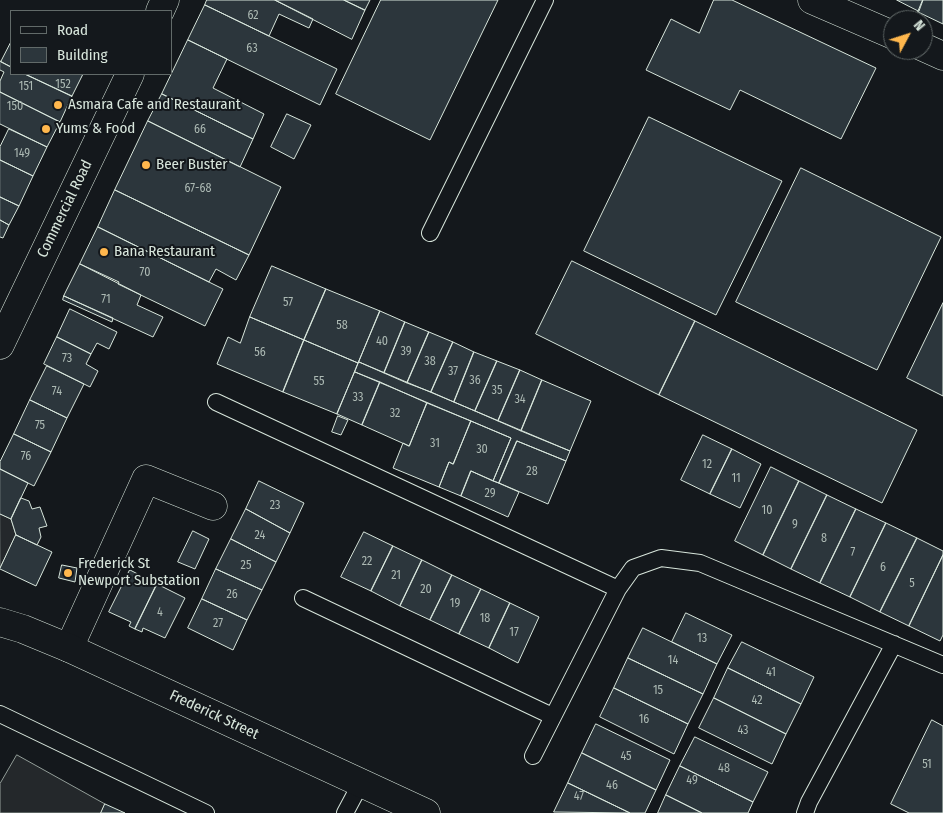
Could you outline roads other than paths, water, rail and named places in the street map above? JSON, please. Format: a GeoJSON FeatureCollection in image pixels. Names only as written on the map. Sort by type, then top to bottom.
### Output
{"type":"FeatureCollection","features":[{"type":"Feature","properties":{"kind":"street"},"geometry":{"type":"LineString","coordinates":[[812,0],[883,31]]}},
{"type":"Feature","properties":{"kind":"street","name":"Commercial Road"},"geometry":{"type":"LineString","coordinates":[[0,344],[130,75]]}},
{"type":"Feature","properties":{"kind":"street"},"geometry":{"type":"LineString","coordinates":[[69,648],[146,479],[213,506]]}},
{"type":"Feature","properties":{"kind":"street","name":"Frederick Street"},"geometry":{"type":"LineString","coordinates":[[0,622],[69,648],[426,813]]}},
{"type":"Feature","properties":{"kind":"lane"},"geometry":{"type":"LineString","coordinates":[[430,233],[545,0]]}},
{"type":"Feature","properties":{"kind":"lane"},"geometry":{"type":"LineString","coordinates":[[216,402],[618,589]]}},
{"type":"Feature","properties":{"kind":"lane"},"geometry":{"type":"LineString","coordinates":[[533,756],[618,589],[633,568],[661,558],[700,563],[943,665]]}},
{"type":"Feature","properties":{"kind":"lane"},"geometry":{"type":"LineString","coordinates":[[303,598],[552,716]]}},
{"type":"Feature","properties":{"kind":"lane"},"geometry":{"type":"LineString","coordinates":[[805,813],[894,644]]}},
{"type":"Feature","properties":{"kind":"lane"},"geometry":{"type":"LineString","coordinates":[[0,714],[206,813]]}},
{"type":"Feature","properties":{"kind":"lane"},"geometry":{"type":"LineString","coordinates":[[345,813],[361,783]]}},
{"type":"Feature","properties":{"kind":"place","name":"Asmara Cafe and Restaurant"},"geometry":{"type":"Point","coordinates":[58,105]}},
{"type":"Feature","properties":{"kind":"place","name":"Yums & Food"},"geometry":{"type":"Point","coordinates":[46,129]}},
{"type":"Feature","properties":{"kind":"place","name":"Beer Buster"},"geometry":{"type":"Point","coordinates":[146,165]}},
{"type":"Feature","properties":{"kind":"place","name":"Bana Restaurant"},"geometry":{"type":"Point","coordinates":[104,252]}},
{"type":"Feature","properties":{"kind":"place","name":"Frederick St Newport Substation"},"geometry":{"type":"Point","coordinates":[68,573]}}]}
